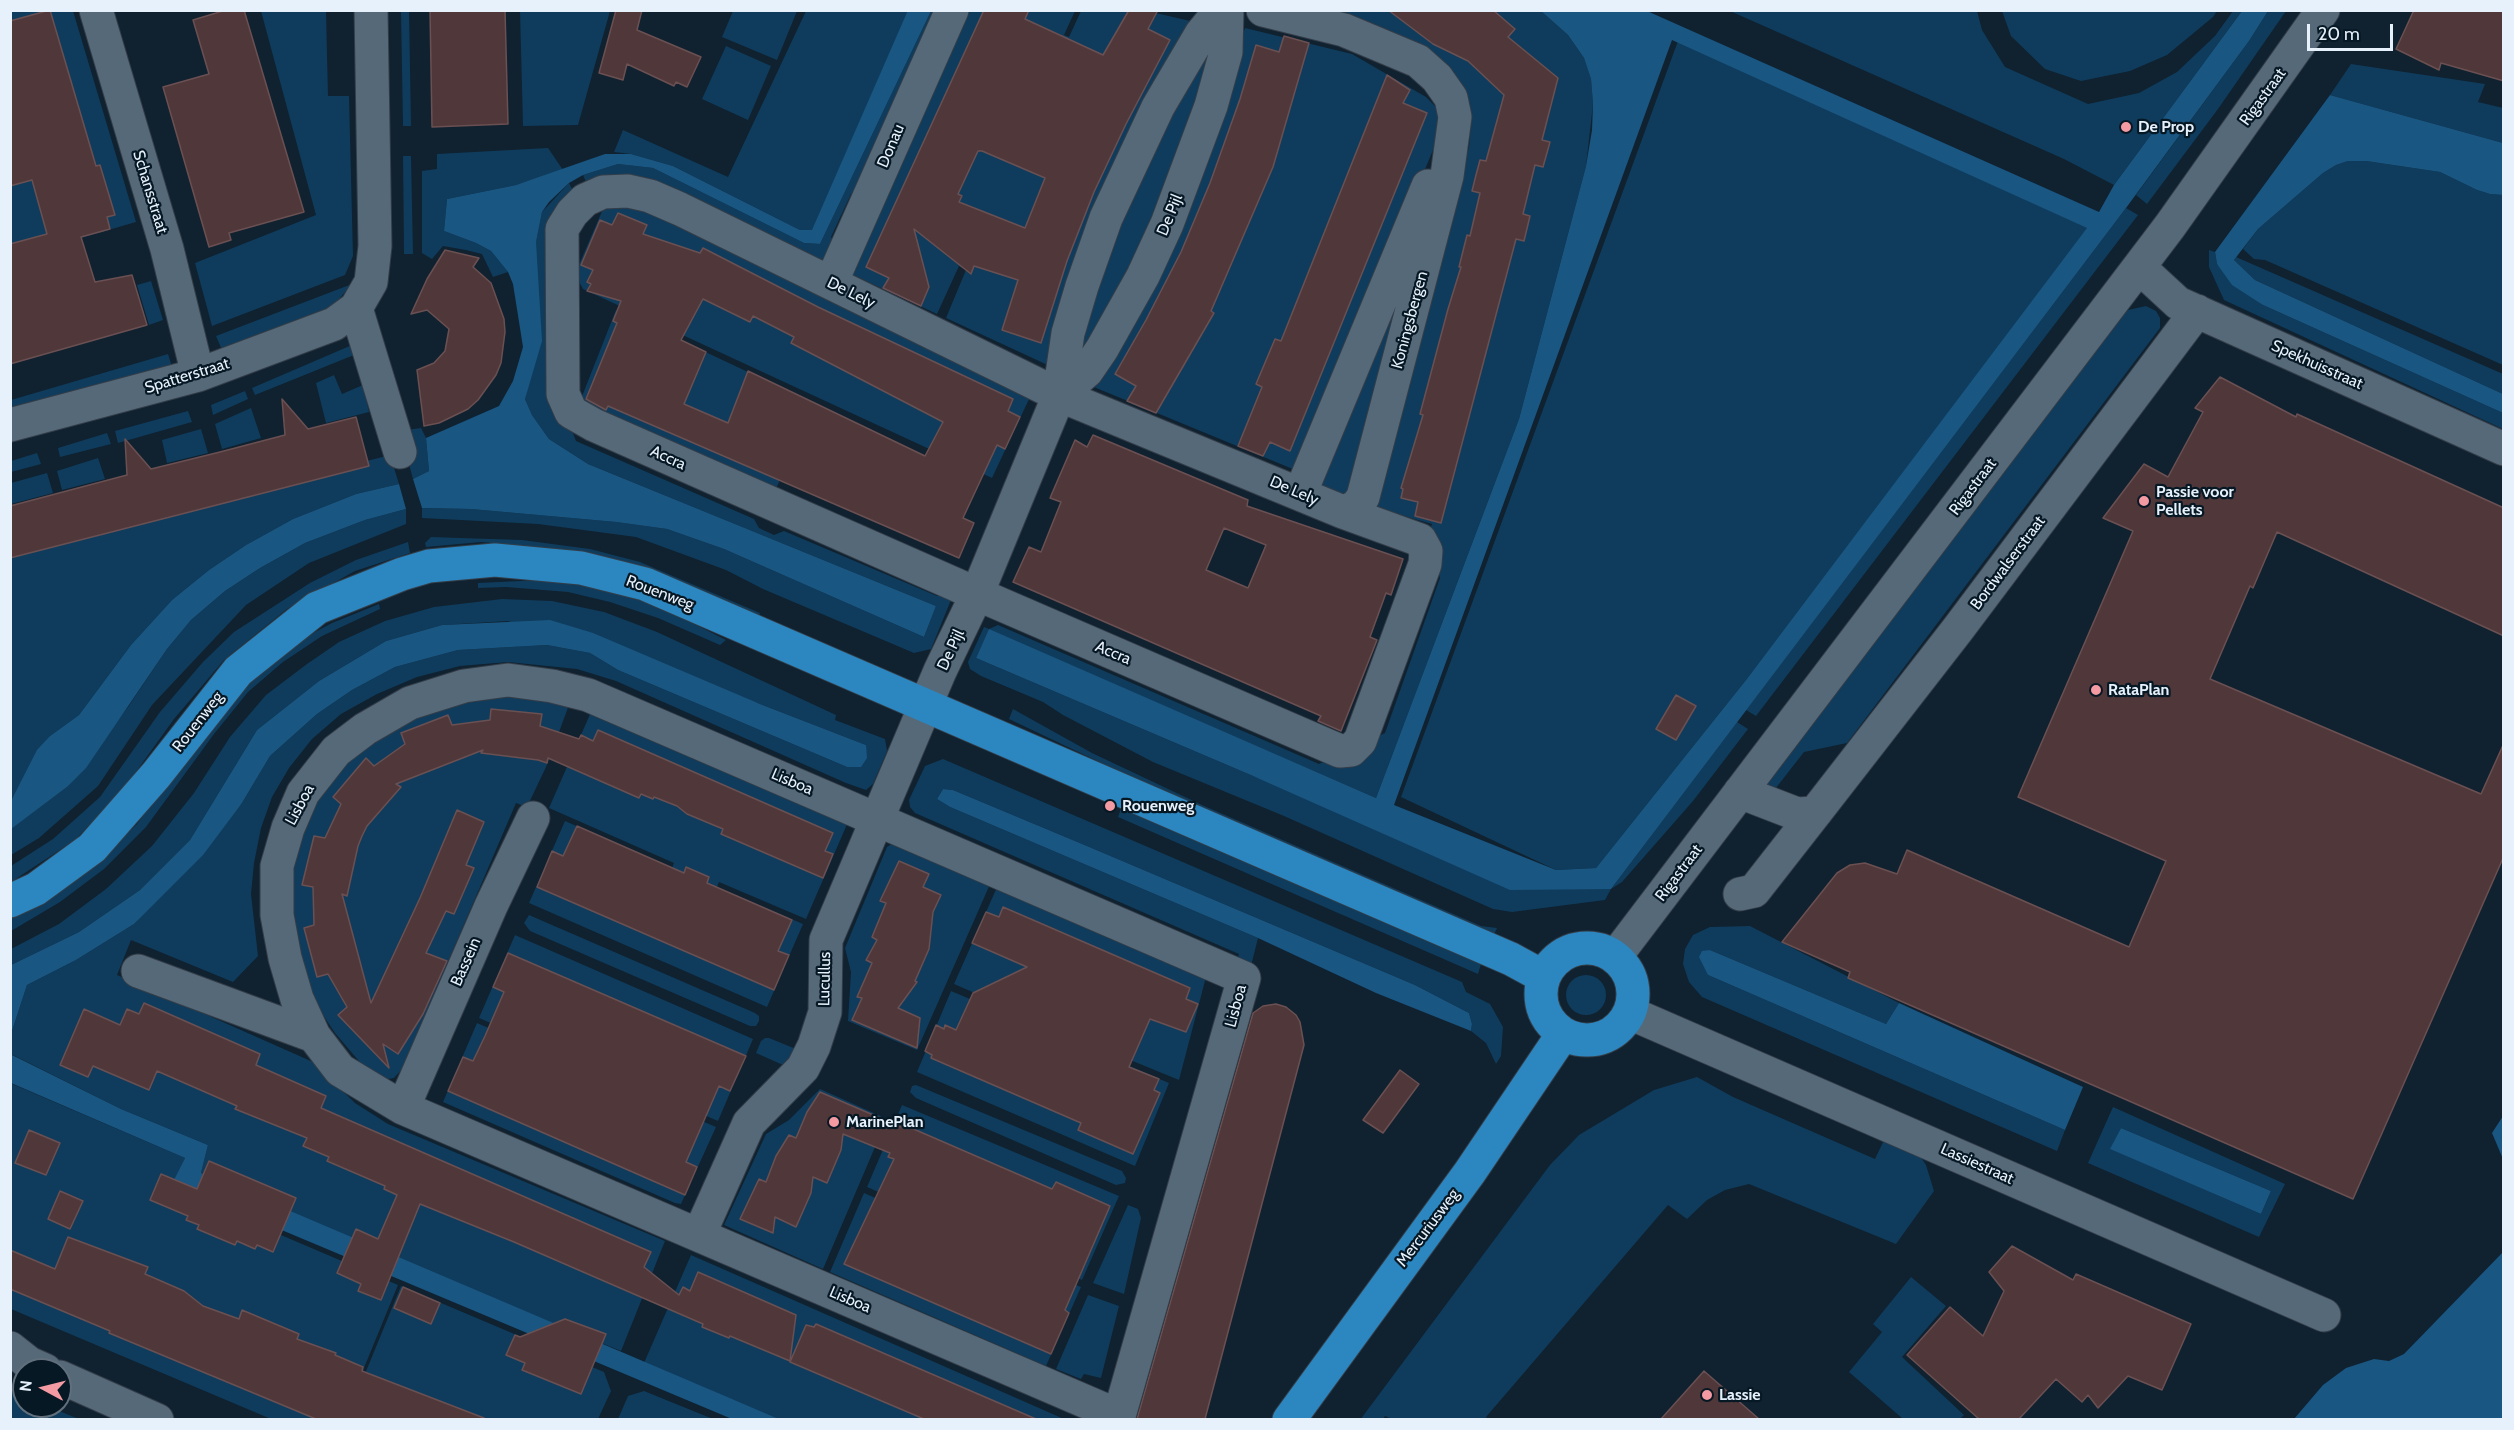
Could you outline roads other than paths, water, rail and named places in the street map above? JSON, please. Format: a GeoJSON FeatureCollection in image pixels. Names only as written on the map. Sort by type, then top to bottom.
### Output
{"type":"FeatureCollection","features":[{"type":"Feature","properties":{"kind":"main road","name":"Rouenweg"},"geometry":{"type":"LineString","coordinates":[[10,901],[36,889],[92,848],[156,775],[238,671],[317,608],[402,574],[429,566],[495,560],[580,568],[645,584],[1511,959],[1544,977]]}},
{"type":"Feature","properties":{"kind":"main road"},"geometry":{"type":"LineString","coordinates":[[1594,949],[1615,957],[1627,970],[1631,980],[1633,990],[1630,1013],[1620,1027],[1603,1038],[1583,1041],[1563,1034],[1548,1019],[1543,1010],[1541,999],[1544,977],[1556,961],[1573,950],[1594,949]]}},
{"type":"Feature","properties":{"kind":"main road","name":"Mercuriusweg"},"geometry":{"type":"LineString","coordinates":[[1289,1419],[1477,1162],[1563,1034]]}},
{"type":"Feature","properties":{"kind":"street","name":"Schansstraat"},"geometry":{"type":"LineString","coordinates":[[96,10],[167,249],[198,375]]}},
{"type":"Feature","properties":{"kind":"street","name":"Spatterstraat"},"geometry":{"type":"LineString","coordinates":[[10,425],[198,375],[334,324],[356,308],[370,282],[375,246],[371,10]]}},
{"type":"Feature","properties":{"kind":"street","name":"Donau"},"geometry":{"type":"LineString","coordinates":[[831,283],[952,10]]}},
{"type":"Feature","properties":{"kind":"street","name":"De Pijl"},"geometry":{"type":"LineString","coordinates":[[926,706],[977,594],[1059,395],[1068,333],[1106,218],[1137,149],[1164,97],[1202,34],[1221,10]]}},
{"type":"Feature","properties":{"kind":"street","name":"De Pijl"},"geometry":{"type":"LineString","coordinates":[[1059,395],[1087,371],[1102,349],[1143,276],[1167,224],[1211,106],[1226,52],[1227,10]]}},
{"type":"Feature","properties":{"kind":"street","name":"Koningsbergen"},"geometry":{"type":"LineString","coordinates":[[1263,10],[1344,30],[1418,61],[1437,78],[1451,98],[1455,117],[1453,147],[1445,185],[1363,497],[1356,507],[1343,512]]}},
{"type":"Feature","properties":{"kind":"street","name":"Rigastraat"},"geometry":{"type":"LineString","coordinates":[[1615,957],[2139,267],[2323,10]]}},
{"type":"Feature","properties":{"kind":"street","name":"Koningsbergen"},"geometry":{"type":"LineString","coordinates":[[1300,494],[1455,117]]}},
{"type":"Feature","properties":{"kind":"street","name":"De Lely"},"geometry":{"type":"LineString","coordinates":[[594,425],[572,412],[563,394],[562,229],[572,213],[585,200],[603,192],[628,191],[650,196],[1059,395],[1343,512]]}},
{"type":"Feature","properties":{"kind":"street","name":"Spekhuisstraat"},"geometry":{"type":"LineString","coordinates":[[2139,267],[2178,303],[2504,448]]}},
{"type":"Feature","properties":{"kind":"street"},"geometry":{"type":"LineString","coordinates":[[356,308],[400,452]]}},
{"type":"Feature","properties":{"kind":"street","name":"Bordwalserstraat"},"geometry":{"type":"LineString","coordinates":[[1740,894],[1754,891],[1958,629],[2197,311]]}},
{"type":"Feature","properties":{"kind":"street","name":"Accra"},"geometry":{"type":"LineString","coordinates":[[594,425],[1340,751],[1351,750],[1360,741],[1425,564],[1426,551],[1420,540],[1343,512]]}},
{"type":"Feature","properties":{"kind":"street","name":"Lisboa"},"geometry":{"type":"LineString","coordinates":[[508,680],[552,686],[588,695],[878,819],[1244,978],[1119,1416],[403,1108],[340,1070],[314,1036],[297,999],[277,915],[277,866],[288,828],[303,793],[336,751],[365,729],[410,703],[464,686],[508,680]]}},
{"type":"Feature","properties":{"kind":"street","name":"Lucullus"},"geometry":{"type":"LineString","coordinates":[[699,1235],[749,1123],[803,1068],[814,1046],[825,1012],[826,940],[926,706]]}},
{"type":"Feature","properties":{"kind":"street"},"geometry":{"type":"LineString","coordinates":[[1740,792],[1771,806],[1797,814],[1815,813]]}},
{"type":"Feature","properties":{"kind":"street","name":"Bassein"},"geometry":{"type":"LineString","coordinates":[[403,1108],[491,906],[533,818]]}},
{"type":"Feature","properties":{"kind":"street"},"geometry":{"type":"LineString","coordinates":[[138,971],[314,1036]]}},
{"type":"Feature","properties":{"kind":"street","name":"Lassiestraat"},"geometry":{"type":"LineString","coordinates":[[1630,1013],[2324,1315]]}},
{"type":"Feature","properties":{"kind":"street"},"geometry":{"type":"LineString","coordinates":[[10,1348],[23,1358]]}},
{"type":"Feature","properties":{"kind":"street"},"geometry":{"type":"LineString","coordinates":[[72,1382],[157,1419]]}},
{"type":"Feature","properties":{"kind":"place","name":"De Prop"},"geometry":{"type":"Point","coordinates":[2126,127]}},
{"type":"Feature","properties":{"kind":"place","name":"Passie voor Pellets"},"geometry":{"type":"Point","coordinates":[2144,501]}},
{"type":"Feature","properties":{"kind":"place","name":"RataPlan"},"geometry":{"type":"Point","coordinates":[2096,690]}},
{"type":"Feature","properties":{"kind":"place","name":"Rouenweg"},"geometry":{"type":"Point","coordinates":[1110,806]}},
{"type":"Feature","properties":{"kind":"place","name":"MarinePlan"},"geometry":{"type":"Point","coordinates":[834,1122]}},
{"type":"Feature","properties":{"kind":"place","name":"Lassie"},"geometry":{"type":"Point","coordinates":[1707,1395]}}]}
